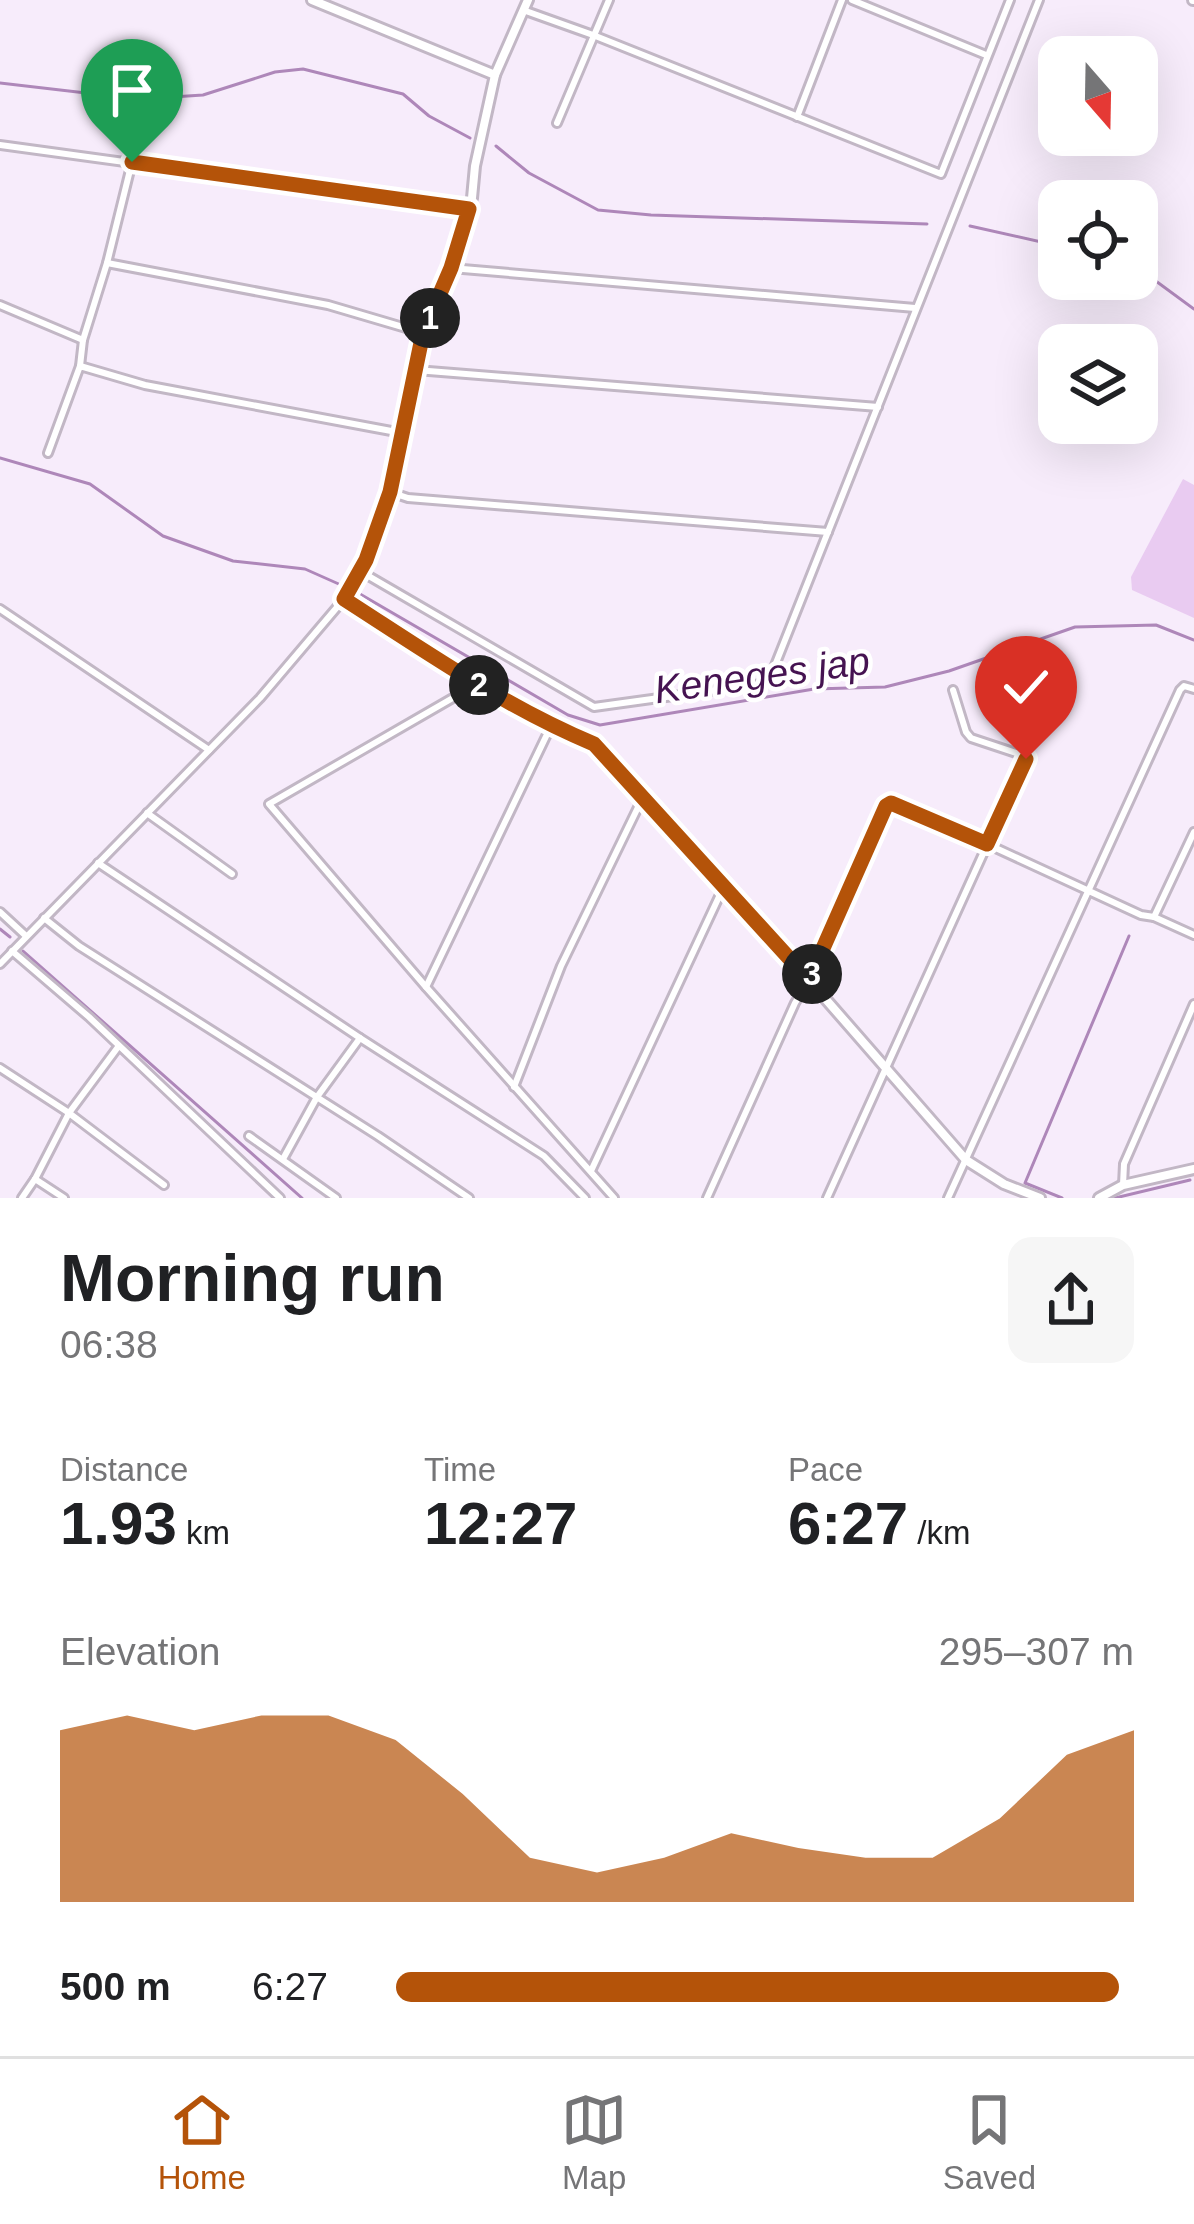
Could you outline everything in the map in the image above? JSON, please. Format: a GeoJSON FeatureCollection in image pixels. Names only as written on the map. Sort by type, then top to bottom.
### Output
{"type":"FeatureCollection","features":[{"type":"Feature","properties":{"kind":"street"},"geometry":{"type":"LineString","coordinates":[[312,0],[495,75]]}},
{"type":"Feature","properties":{"kind":"street"},"geometry":{"type":"LineString","coordinates":[[0,964],[260,698],[344,599],[360,571],[390,492],[423,333],[451,268],[469,209],[495,75],[528,0]]}},
{"type":"Feature","properties":{"kind":"street"},"geometry":{"type":"LineString","coordinates":[[557,123],[608,0]]}},
{"type":"Feature","properties":{"kind":"street"},"geometry":{"type":"LineString","coordinates":[[796,117],[842,0]]}},
{"type":"Feature","properties":{"kind":"street"},"geometry":{"type":"LineString","coordinates":[[852,0],[986,55]]}},
{"type":"Feature","properties":{"kind":"street"},"geometry":{"type":"LineString","coordinates":[[523,10],[941,174],[1010,0]]}},
{"type":"Feature","properties":{"kind":"street"},"geometry":{"type":"LineString","coordinates":[[360,571],[594,707],[768,683],[1039,0]]}},
{"type":"Feature","properties":{"kind":"street"},"geometry":{"type":"LineString","coordinates":[[0,145],[469,209]]}},
{"type":"Feature","properties":{"kind":"street"},"geometry":{"type":"LineString","coordinates":[[48,453],[80,366],[132,162]]}},
{"type":"Feature","properties":{"kind":"street"},"geometry":{"type":"LineString","coordinates":[[107,263],[328,305],[423,333]]}},
{"type":"Feature","properties":{"kind":"street"},"geometry":{"type":"LineString","coordinates":[[451,268],[915,308]]}},
{"type":"Feature","properties":{"kind":"street"},"geometry":{"type":"LineString","coordinates":[[0,305],[83,340]]}},
{"type":"Feature","properties":{"kind":"street"},"geometry":{"type":"LineString","coordinates":[[80,366],[145,385],[402,434]]}},
{"type":"Feature","properties":{"kind":"street"},"geometry":{"type":"LineString","coordinates":[[416,370],[878,406]]}},
{"type":"Feature","properties":{"kind":"street"},"geometry":{"type":"LineString","coordinates":[[390,492],[830,532]]}},
{"type":"Feature","properties":{"kind":"street"},"geometry":{"type":"LineString","coordinates":[[344,599],[477,684],[551,726],[594,744],[966,1160],[1004,1184],[1040,1198]]}},
{"type":"Feature","properties":{"kind":"street"},"geometry":{"type":"LineString","coordinates":[[0,609],[209,750]]}},
{"type":"Feature","properties":{"kind":"street"},"geometry":{"type":"LineString","coordinates":[[477,684],[269,804],[614,1198]]}},
{"type":"Feature","properties":{"kind":"street"},"geometry":{"type":"LineString","coordinates":[[948,1198],[1180,689],[1192,688]]}},
{"type":"Feature","properties":{"kind":"street"},"geometry":{"type":"LineString","coordinates":[[827,1198],[1025,762],[1025,755],[971,738],[953,690]]}},
{"type":"Feature","properties":{"kind":"street"},"geometry":{"type":"LineString","coordinates":[[426,987],[551,726]]}},
{"type":"Feature","properties":{"kind":"street"},"geometry":{"type":"LineString","coordinates":[[514,1087],[561,966],[643,796]]}},
{"type":"Feature","properties":{"kind":"street"},"geometry":{"type":"LineString","coordinates":[[707,1198],[878,819],[891,803],[1194,935]]}},
{"type":"Feature","properties":{"kind":"street"},"geometry":{"type":"LineString","coordinates":[[147,813],[232,874]]}},
{"type":"Feature","properties":{"kind":"street"},"geometry":{"type":"LineString","coordinates":[[1154,917],[1194,832]]}},
{"type":"Feature","properties":{"kind":"street"},"geometry":{"type":"LineString","coordinates":[[98,863],[544,1156],[584,1198]]}},
{"type":"Feature","properties":{"kind":"street"},"geometry":{"type":"LineString","coordinates":[[590,1172],[724,886]]}},
{"type":"Feature","properties":{"kind":"street"},"geometry":{"type":"LineString","coordinates":[[0,912],[26,936]]}},
{"type":"Feature","properties":{"kind":"street"},"geometry":{"type":"LineString","coordinates":[[44,918],[79,946],[469,1198]]}},
{"type":"Feature","properties":{"kind":"street"},"geometry":{"type":"LineString","coordinates":[[12,951],[89,1017],[280,1198]]}},
{"type":"Feature","properties":{"kind":"street"},"geometry":{"type":"LineString","coordinates":[[1123,1185],[1124,1164],[1194,1004]]}},
{"type":"Feature","properties":{"kind":"street"},"geometry":{"type":"LineString","coordinates":[[283,1159],[317,1097],[360,1038]]}},
{"type":"Feature","properties":{"kind":"street"},"geometry":{"type":"LineString","coordinates":[[22,1198],[69,1113],[118,1046]]}},
{"type":"Feature","properties":{"kind":"street"},"geometry":{"type":"LineString","coordinates":[[0,1068],[164,1185]]}},
{"type":"Feature","properties":{"kind":"street"},"geometry":{"type":"LineString","coordinates":[[249,1136],[336,1198]]}},
{"type":"Feature","properties":{"kind":"street"},"geometry":{"type":"LineString","coordinates":[[1099,1198],[1123,1185],[1194,1169]]}},
{"type":"Feature","properties":{"kind":"street"},"geometry":{"type":"LineString","coordinates":[[35,1179],[64,1198]]}},
{"type":"Feature","properties":{"kind":"shaded area"},"geometry":{"type":"Polygon","coordinates":[[[1183,479],[1194,485],[1194,618],[1132,590],[1131,577],[1183,479]]]}},
{"type":"Feature","properties":{"kind":"waterway"},"geometry":{"type":"LineString","coordinates":[[0,83],[157,98],[203,95],[275,72],[303,69],[403,94],[429,116],[470,138]]}},
{"type":"Feature","properties":{"kind":"waterway"},"geometry":{"type":"LineString","coordinates":[[496,146],[529,173],[598,210],[927,224]]}},
{"type":"Feature","properties":{"kind":"waterway"},"geometry":{"type":"LineString","coordinates":[[970,226],[1038,241]]}},
{"type":"Feature","properties":{"kind":"waterway"},"geometry":{"type":"LineString","coordinates":[[1158,283],[1194,309]]}},
{"type":"Feature","properties":{"kind":"waterway","name":"Keneges jap"},"geometry":{"type":"LineString","coordinates":[[0,458],[90,484],[163,536],[233,561],[305,569],[341,585]]}},
{"type":"Feature","properties":{"kind":"waterway","name":"Keneges jap"},"geometry":{"type":"LineString","coordinates":[[360,594],[568,715],[600,725],[814,689],[885,687],[949,671],[1075,627],[1156,625],[1194,640]]}},
{"type":"Feature","properties":{"kind":"waterway"},"geometry":{"type":"LineString","coordinates":[[0,929],[10,937]]}},
{"type":"Feature","properties":{"kind":"waterway"},"geometry":{"type":"LineString","coordinates":[[1062,1198],[1025,1183],[1129,936]]}},
{"type":"Feature","properties":{"kind":"waterway"},"geometry":{"type":"LineString","coordinates":[[23,951],[302,1198]]}},
{"type":"Feature","properties":{"kind":"waterway"},"geometry":{"type":"LineString","coordinates":[[1115,1198],[1190,1180]]}},
{"type":"Feature","properties":{"kind":"route"},"geometry":{"type":"LineString","coordinates":[[132,162],[469,209],[451,268],[423,333],[390,492],[366,560],[344,599],[477,684],[551,726],[594,744],[809,980],[886,806],[891,803],[987,844],[1026,759]]}}]}
